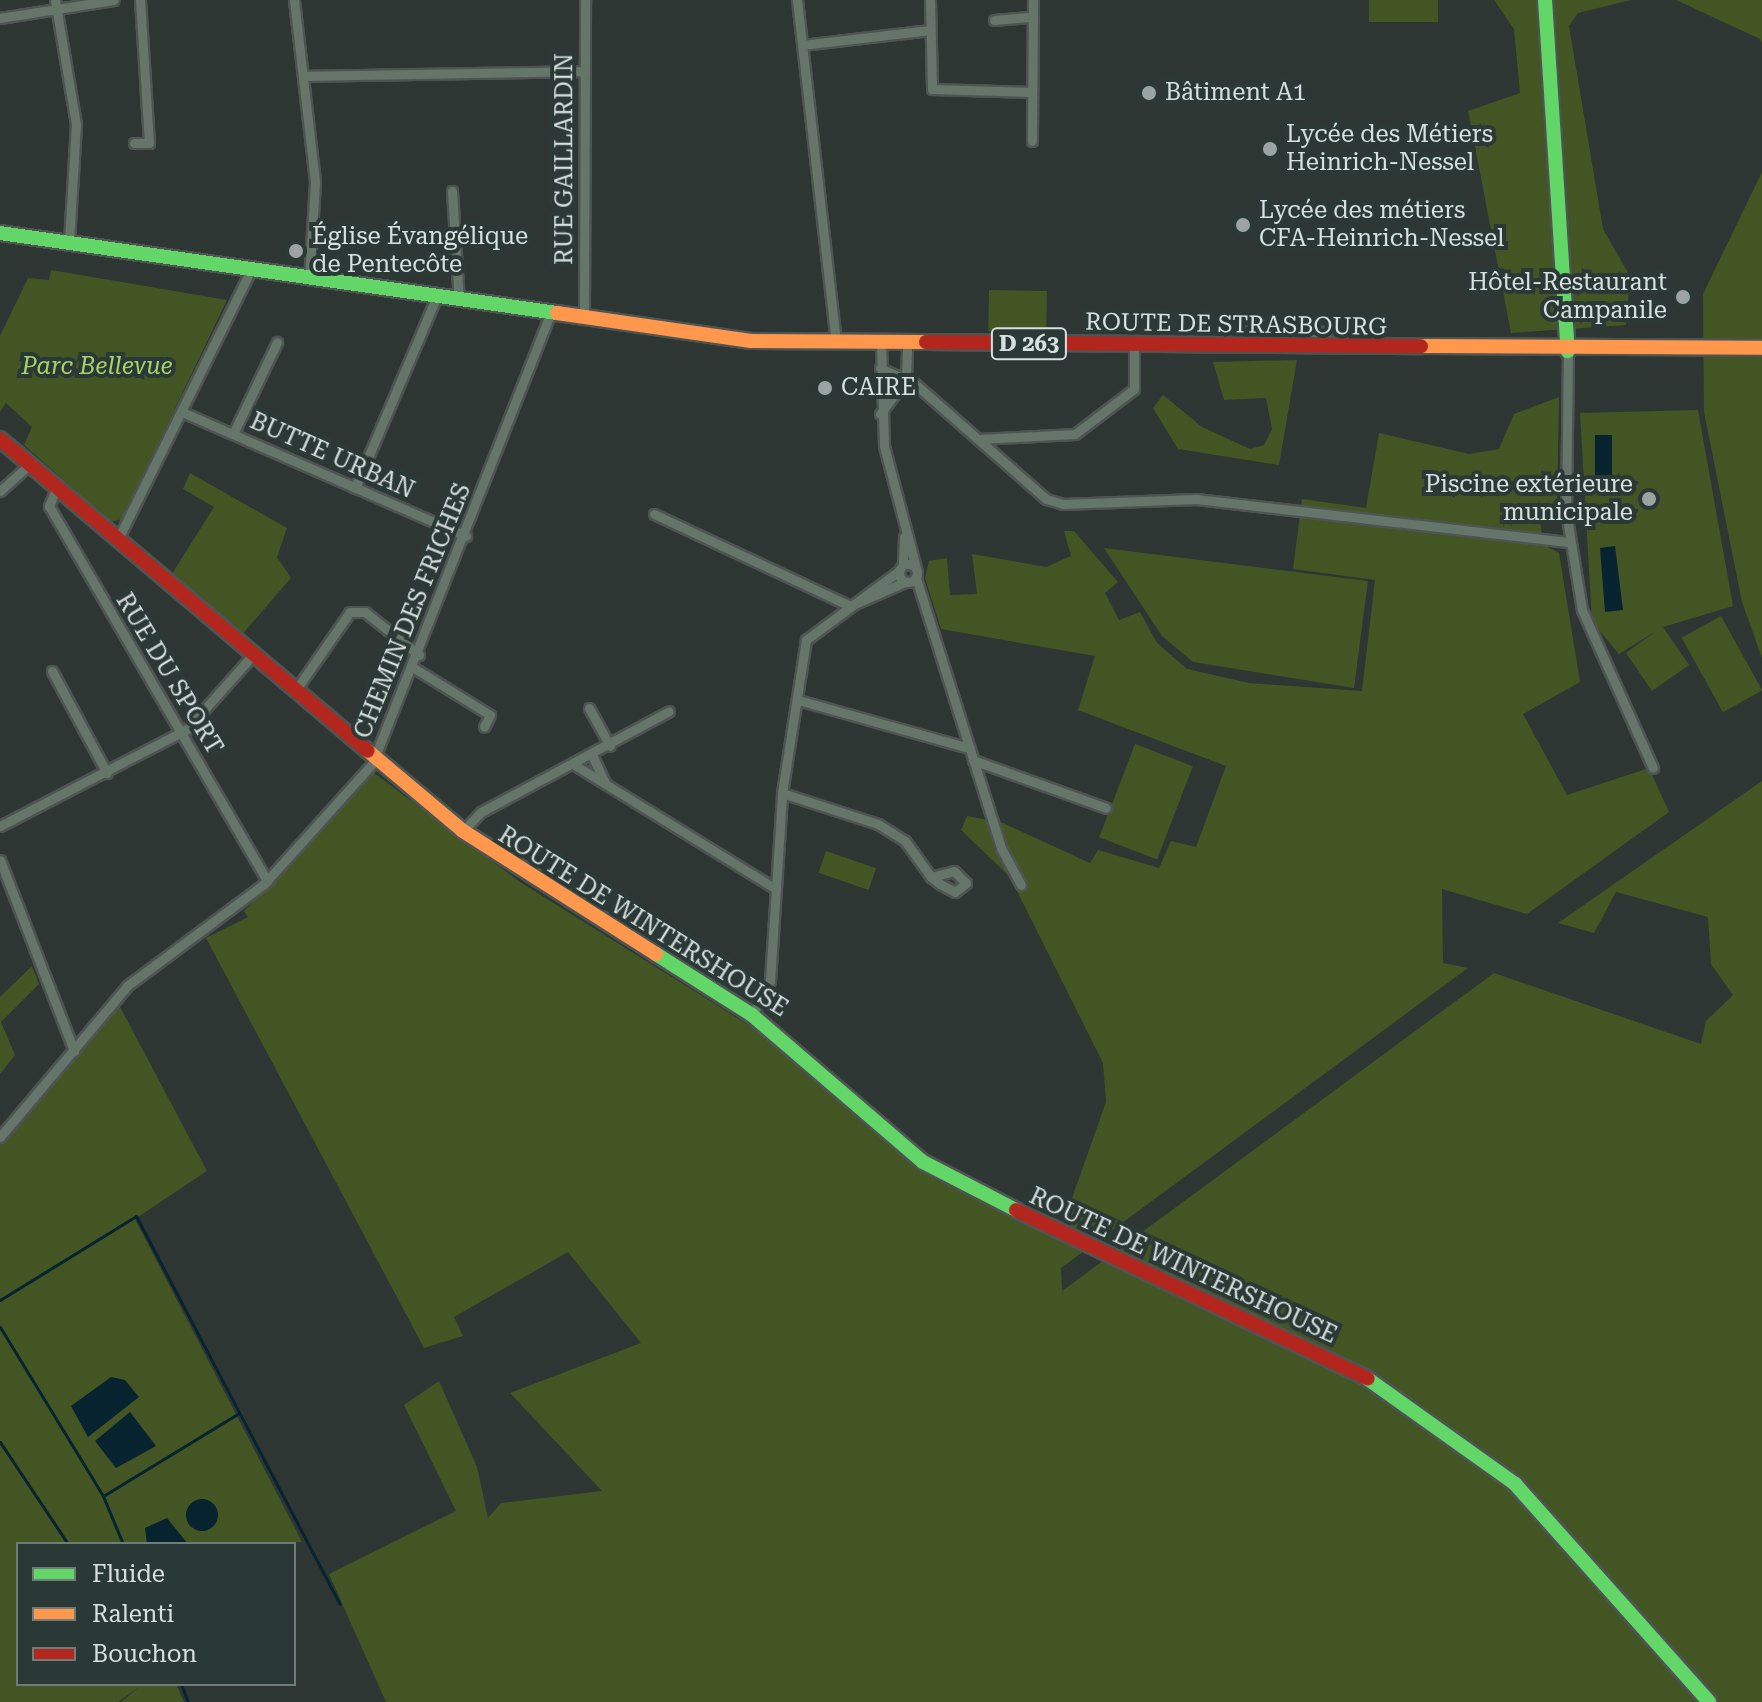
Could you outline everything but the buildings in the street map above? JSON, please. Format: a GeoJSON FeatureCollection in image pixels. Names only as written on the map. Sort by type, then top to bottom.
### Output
{"type":"FeatureCollection","features":[{"type":"Feature","properties":{"kind":"main road"},"geometry":{"type":"LineString","coordinates":[[1545,0],[1568,347]]}},
{"type":"Feature","properties":{"kind":"main road","name":"ROUTE DE STRASBOURG"},"geometry":{"type":"LineString","coordinates":[[0,233],[751,341],[1471,348],[1703,344],[1762,339]]}},
{"type":"Feature","properties":{"kind":"main road","name":"ROUTE DE STRASBOURG"},"geometry":{"type":"LineString","coordinates":[[1703,344],[1762,348]]}},
{"type":"Feature","properties":{"kind":"main road","name":"ROUTE DE WINTERSHOUSE"},"geometry":{"type":"LineString","coordinates":[[0,439],[294,694],[463,831],[752,1015],[955,1184],[1356,1370],[1503,1475],[1709,1702]]}},
{"type":"Feature","properties":{"kind":"street"},"geometry":{"type":"LineString","coordinates":[[0,18],[56,5],[114,0]]}},
{"type":"Feature","properties":{"kind":"street"},"geometry":{"type":"LineString","coordinates":[[134,143],[149,143],[140,0]]}},
{"type":"Feature","properties":{"kind":"street"},"geometry":{"type":"LineString","coordinates":[[294,0],[315,182],[309,279]]}},
{"type":"Feature","properties":{"kind":"street","name":"RUE GAILLARDIN"},"geometry":{"type":"LineString","coordinates":[[584,318],[585,0]]}},
{"type":"Feature","properties":{"kind":"street"},"geometry":{"type":"LineString","coordinates":[[797,0],[836,341]]}},
{"type":"Feature","properties":{"kind":"street"},"geometry":{"type":"LineString","coordinates":[[930,0],[929,82],[938,93],[1032,92]]}},
{"type":"Feature","properties":{"kind":"street"},"geometry":{"type":"LineString","coordinates":[[1032,141],[1033,0]]}},
{"type":"Feature","properties":{"kind":"street"},"geometry":{"type":"LineString","coordinates":[[56,5],[76,124],[69,243]]}},
{"type":"Feature","properties":{"kind":"street"},"geometry":{"type":"LineString","coordinates":[[994,20],[1032,17]]}},
{"type":"Feature","properties":{"kind":"street"},"geometry":{"type":"LineString","coordinates":[[802,45],[930,30]]}},
{"type":"Feature","properties":{"kind":"street"},"geometry":{"type":"LineString","coordinates":[[305,76],[585,71]]}},
{"type":"Feature","properties":{"kind":"street"},"geometry":{"type":"LineString","coordinates":[[452,191],[459,301]]}},
{"type":"Feature","properties":{"kind":"street"},"geometry":{"type":"LineString","coordinates":[[117,541],[251,270]]}},
{"type":"Feature","properties":{"kind":"street"},"geometry":{"type":"LineString","coordinates":[[355,488],[436,298]]}},
{"type":"Feature","properties":{"kind":"street","name":"CHEMIN DES FRICHES"},"geometry":{"type":"LineString","coordinates":[[0,1137],[65,1064],[106,1009],[139,975],[267,881],[374,761],[414,668],[551,313]]}},
{"type":"Feature","properties":{"kind":"street"},"geometry":{"type":"LineString","coordinates":[[1247,331],[1327,332]]}},
{"type":"Feature","properties":{"kind":"street"},"geometry":{"type":"LineString","coordinates":[[233,434],[277,342]]}},
{"type":"Feature","properties":{"kind":"street"},"geometry":{"type":"LineString","coordinates":[[881,343],[880,414],[911,578]]}},
{"type":"Feature","properties":{"kind":"street"},"geometry":{"type":"LineString","coordinates":[[880,414],[906,379],[907,343]]}},
{"type":"Feature","properties":{"kind":"street"},"geometry":{"type":"LineString","coordinates":[[979,439],[1075,434],[1134,389],[1134,346]]}},
{"type":"Feature","properties":{"kind":"street"},"geometry":{"type":"LineString","coordinates":[[1568,347],[1562,431],[1568,542],[1590,637],[1619,683],[1653,768]]}},
{"type":"Feature","properties":{"kind":"street"},"geometry":{"type":"LineString","coordinates":[[880,368],[906,379],[1046,499],[1063,504],[1196,499],[1568,542]]}},
{"type":"Feature","properties":{"kind":"street","name":"BUTTE URBAN"},"geometry":{"type":"LineString","coordinates":[[182,412],[466,536]]}},
{"type":"Feature","properties":{"kind":"street"},"geometry":{"type":"LineString","coordinates":[[0,491],[30,464]]}},
{"type":"Feature","properties":{"kind":"street","name":"RUE DU SPORT"},"geometry":{"type":"LineString","coordinates":[[57,487],[49,506],[267,881]]}},
{"type":"Feature","properties":{"kind":"street"},"geometry":{"type":"LineString","coordinates":[[654,514],[819,587],[846,608]]}},
{"type":"Feature","properties":{"kind":"street"},"geometry":{"type":"LineString","coordinates":[[902,521],[901,568],[911,578],[927,606],[973,760],[1021,885]]}},
{"type":"Feature","properties":{"kind":"street"},"geometry":{"type":"LineString","coordinates":[[901,568],[911,578]]}},
{"type":"Feature","properties":{"kind":"street"},"geometry":{"type":"LineString","coordinates":[[752,1015],[770,981],[782,793],[806,640],[901,568]]}},
{"type":"Feature","properties":{"kind":"street"},"geometry":{"type":"LineString","coordinates":[[846,608],[911,578]]}},
{"type":"Feature","properties":{"kind":"street"},"geometry":{"type":"LineString","coordinates":[[294,694],[350,612],[365,612],[419,655]]}},
{"type":"Feature","properties":{"kind":"street"},"geometry":{"type":"LineString","coordinates":[[0,826],[181,733],[251,657]]}},
{"type":"Feature","properties":{"kind":"street"},"geometry":{"type":"LineString","coordinates":[[414,668],[490,715],[484,727]]}},
{"type":"Feature","properties":{"kind":"street"},"geometry":{"type":"LineString","coordinates":[[52,671],[107,773]]}},
{"type":"Feature","properties":{"kind":"street"},"geometry":{"type":"LineString","coordinates":[[798,700],[969,748]]}},
{"type":"Feature","properties":{"kind":"street"},"geometry":{"type":"LineString","coordinates":[[589,708],[610,746]]}},
{"type":"Feature","properties":{"kind":"street"},"geometry":{"type":"LineString","coordinates":[[463,831],[481,812],[610,746],[669,711]]}},
{"type":"Feature","properties":{"kind":"street"},"geometry":{"type":"LineString","coordinates":[[592,755],[605,783]]}},
{"type":"Feature","properties":{"kind":"street"},"geometry":{"type":"LineString","coordinates":[[973,760],[1106,808]]}},
{"type":"Feature","properties":{"kind":"street"},"geometry":{"type":"LineString","coordinates":[[573,764],[776,889]]}},
{"type":"Feature","properties":{"kind":"street"},"geometry":{"type":"LineString","coordinates":[[782,793],[894,832],[931,877]]}},
{"type":"Feature","properties":{"kind":"street"},"geometry":{"type":"LineString","coordinates":[[0,860],[57,1017],[74,1051]]}},
{"type":"Feature","properties":{"kind":"green space"},"geometry":{"type":"Polygon","coordinates":[[[1369,0],[1438,0],[1438,22],[1369,22],[1369,0]]]}},
{"type":"Feature","properties":{"kind":"green space"},"geometry":{"type":"Polygon","coordinates":[[[1494,0],[1631,0],[1578,13],[1569,26],[1603,229],[1630,276],[1626,325],[1511,333],[1468,111],[1520,93],[1514,29],[1494,0]]]}},
{"type":"Feature","properties":{"kind":"green space"},"geometry":{"type":"Polygon","coordinates":[[[1676,0],[1762,0],[1762,43],[1760,39],[1676,0]]]}},
{"type":"Feature","properties":{"kind":"green space"},"geometry":{"type":"Polygon","coordinates":[[[1762,172],[1762,658],[1742,602],[1704,412],[1703,294],[1762,172]]]}},
{"type":"Feature","properties":{"kind":"green space","name":"Parc Bellevue"},"geometry":{"type":"Polygon","coordinates":[[[51,270],[227,300],[122,519],[111,522],[24,445],[32,427],[6,403],[0,412],[0,336],[28,278],[49,280],[51,270]]]}},
{"type":"Feature","properties":{"kind":"green space"},"geometry":{"type":"Polygon","coordinates":[[[989,290],[1047,291],[1046,332],[988,331],[989,290]]]}},
{"type":"Feature","properties":{"kind":"green space"},"geometry":{"type":"Polygon","coordinates":[[[1297,360],[1279,465],[1178,449],[1153,408],[1163,395],[1202,427],[1250,449],[1264,445],[1272,429],[1266,398],[1224,400],[1213,362],[1297,360]]]}},
{"type":"Feature","properties":{"kind":"green space"},"geometry":{"type":"Polygon","coordinates":[[[1559,397],[1557,512],[1541,522],[1542,544],[1559,553],[1580,682],[1523,714],[1567,795],[1649,768],[1669,812],[1527,914],[1442,889],[1443,963],[1468,968],[1061,1268],[1062,1291],[1494,973],[1701,1044],[1706,1021],[1733,995],[1711,964],[1708,917],[1616,892],[1594,933],[1558,923],[1762,781],[1762,1702],[386,1702],[329,1574],[456,1511],[404,1405],[439,1381],[477,1467],[488,1518],[501,1503],[602,1491],[510,1393],[641,1343],[568,1252],[454,1317],[463,1336],[424,1348],[206,938],[248,917],[244,911],[374,773],[520,882],[771,1039],[938,1181],[1061,1229],[1106,1102],[1103,1063],[1010,877],[961,830],[967,816],[1003,823],[1090,863],[1098,850],[1159,868],[1171,841],[1196,847],[1226,766],[1078,710],[1095,656],[941,629],[925,578],[929,561],[947,558],[950,595],[977,594],[972,554],[1046,567],[1071,556],[1064,531],[1074,531],[1118,582],[1105,593],[1119,620],[1140,612],[1157,643],[1187,669],[1249,683],[1362,691],[1375,580],[1293,569],[1302,499],[1366,508],[1379,433],[1469,454],[1499,449],[1514,414],[1559,397]]]}},
{"type":"Feature","properties":{"kind":"green space","name":"Piscine extérieure municipale"},"geometry":{"type":"Polygon","coordinates":[[[1698,410],[1733,606],[1663,627],[1689,665],[1652,691],[1626,653],[1656,631],[1619,654],[1592,622],[1580,413],[1698,410]]]}},
{"type":"Feature","properties":{"kind":"green space"},"geometry":{"type":"Polygon","coordinates":[[[190,473],[287,528],[277,557],[291,578],[239,638],[170,577],[214,507],[183,489],[190,473]]]}},
{"type":"Feature","properties":{"kind":"green space"},"geometry":{"type":"Polygon","coordinates":[[[1104,548],[1368,581],[1354,688],[1193,662],[1162,636],[1104,548]]]}},
{"type":"Feature","properties":{"kind":"green space"},"geometry":{"type":"Polygon","coordinates":[[[1721,616],[1762,690],[1723,712],[1682,638],[1721,616]]]}},
{"type":"Feature","properties":{"kind":"green space"},"geometry":{"type":"Polygon","coordinates":[[[1135,744],[1193,766],[1157,860],[1099,837],[1135,744]]]}},
{"type":"Feature","properties":{"kind":"green space"},"geometry":{"type":"Polygon","coordinates":[[[826,851],[876,868],[869,890],[819,873],[826,851]]]}},
{"type":"Feature","properties":{"kind":"green space"},"geometry":{"type":"Polygon","coordinates":[[[32,966],[39,984],[1,1022],[15,1055],[0,1074],[0,997],[32,966]]]}},
{"type":"Feature","properties":{"kind":"green space"},"geometry":{"type":"Polygon","coordinates":[[[118,1003],[207,1171],[135,1219],[302,1542],[16,1542],[16,1686],[177,1686],[184,1702],[121,1702],[139,1687],[118,1702],[0,1702],[0,1144],[118,1003]]]}},
{"type":"Feature","properties":{"kind":"water"},"geometry":{"type":"Polygon","coordinates":[[[1595,435],[1612,435],[1612,477],[1595,477],[1595,435]]]}},
{"type":"Feature","properties":{"kind":"water"},"geometry":{"type":"Polygon","coordinates":[[[1615,546],[1623,610],[1605,612],[1600,548],[1615,546]]]}},
{"type":"Feature","properties":{"kind":"water"},"geometry":{"type":"Polygon","coordinates":[[[111,1377],[125,1380],[139,1397],[88,1437],[71,1406],[111,1377]]]}},
{"type":"Feature","properties":{"kind":"water"},"geometry":{"type":"Polygon","coordinates":[[[130,1412],[156,1446],[116,1468],[95,1441],[130,1412]]]}},
{"type":"Feature","properties":{"kind":"water"},"geometry":{"type":"Polygon","coordinates":[[[202,1499],[213,1504],[218,1515],[213,1526],[202,1531],[191,1526],[186,1515],[191,1504],[202,1499]]]}},
{"type":"Feature","properties":{"kind":"water"},"geometry":{"type":"Polygon","coordinates":[[[167,1518],[186,1542],[147,1542],[145,1528],[167,1518]]]}},
{"type":"Feature","properties":{"kind":"waterway"},"geometry":{"type":"LineString","coordinates":[[0,1300],[136,1216],[340,1604]]}},
{"type":"Feature","properties":{"kind":"waterway"},"geometry":{"type":"LineString","coordinates":[[0,1327],[103,1496],[122,1542]]}},
{"type":"Feature","properties":{"kind":"waterway"},"geometry":{"type":"LineString","coordinates":[[103,1496],[239,1413]]}},
{"type":"Feature","properties":{"kind":"waterway"},"geometry":{"type":"LineString","coordinates":[[0,1442],[67,1542]]}},
{"type":"Feature","properties":{"kind":"waterway"},"geometry":{"type":"LineString","coordinates":[[182,1686],[188,1702]]}},
{"type":"Feature","properties":{"kind":"traffic: fast"},"geometry":{"type":"LineString","coordinates":[[1545,0],[1568,351]]}},
{"type":"Feature","properties":{"kind":"traffic: fast"},"geometry":{"type":"LineString","coordinates":[[0,233],[557,313]]}},
{"type":"Feature","properties":{"kind":"traffic: fast"},"geometry":{"type":"LineString","coordinates":[[656,954],[752,1015],[923,1162],[1016,1210]]}},
{"type":"Feature","properties":{"kind":"traffic: fast"},"geometry":{"type":"LineString","coordinates":[[1368,1379],[1515,1484],[1709,1702]]}},
{"type":"Feature","properties":{"kind":"traffic: slow"},"geometry":{"type":"LineString","coordinates":[[557,313],[751,341],[926,342]]}},
{"type":"Feature","properties":{"kind":"traffic: slow"},"geometry":{"type":"LineString","coordinates":[[1421,346],[1762,348]]}},
{"type":"Feature","properties":{"kind":"traffic: slow"},"geometry":{"type":"LineString","coordinates":[[368,751],[463,831],[656,954]]}},
{"type":"Feature","properties":{"kind":"traffic: jam"},"geometry":{"type":"LineString","coordinates":[[926,342],[1421,346]]}},
{"type":"Feature","properties":{"kind":"traffic: jam"},"geometry":{"type":"LineString","coordinates":[[0,439],[368,751]]}},
{"type":"Feature","properties":{"kind":"traffic: jam"},"geometry":{"type":"LineString","coordinates":[[1016,1210],[1368,1379]]}},
{"type":"Feature","properties":{"kind":"place","name":"Bâtiment A1"},"geometry":{"type":"Point","coordinates":[1149,93]}},
{"type":"Feature","properties":{"kind":"place","name":"Lycée des Métiers Heinrich-Nessel"},"geometry":{"type":"Point","coordinates":[1270,149]}},
{"type":"Feature","properties":{"kind":"place","name":"Lycée des métiers CFA-Heinrich-Nessel"},"geometry":{"type":"Point","coordinates":[1243,225]}},
{"type":"Feature","properties":{"kind":"place","name":"Église Évangélique de Pentecôte"},"geometry":{"type":"Point","coordinates":[296,251]}},
{"type":"Feature","properties":{"kind":"place","name":"Hôtel-Restaurant Campanile"},"geometry":{"type":"Point","coordinates":[1683,297]}},
{"type":"Feature","properties":{"kind":"place","name":"CAIRE"},"geometry":{"type":"Point","coordinates":[825,388]}},
{"type":"Feature","properties":{"kind":"place","name":"Piscine extérieure municipale"},"geometry":{"type":"Point","coordinates":[1649,499]}}]}
